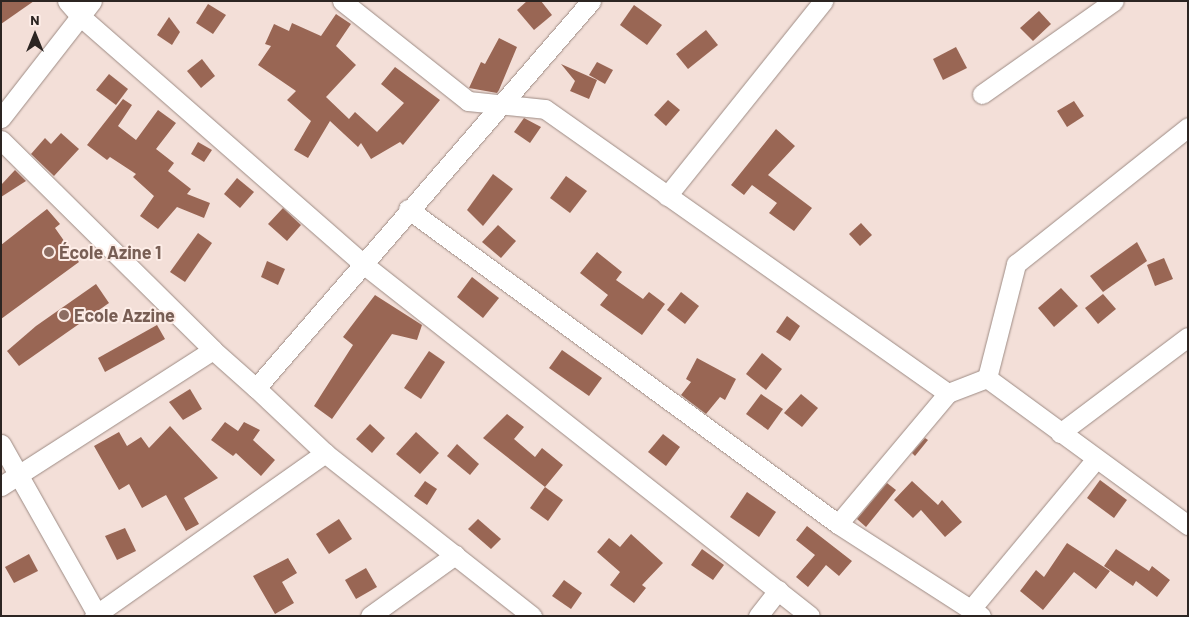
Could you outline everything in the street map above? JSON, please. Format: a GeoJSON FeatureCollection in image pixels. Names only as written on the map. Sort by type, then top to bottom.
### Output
{"type":"FeatureCollection","features":[{"type":"Feature","properties":{"kind":"street"},"geometry":{"type":"LineString","coordinates":[[68,1],[80,16],[362,263],[810,616]]}},
{"type":"Feature","properties":{"kind":"street"},"geometry":{"type":"LineString","coordinates":[[1,118],[92,1]]}},
{"type":"Feature","properties":{"kind":"street"},"geometry":{"type":"LineString","coordinates":[[342,1],[468,101],[545,108],[948,393]]}},
{"type":"Feature","properties":{"kind":"street"},"geometry":{"type":"LineString","coordinates":[[256,388],[498,104],[591,1]]}},
{"type":"Feature","properties":{"kind":"street"},"geometry":{"type":"LineString","coordinates":[[667,196],[823,1]]}},
{"type":"Feature","properties":{"kind":"street"},"geometry":{"type":"LineString","coordinates":[[982,94],[1114,1]]}},
{"type":"Feature","properties":{"kind":"street"},"geometry":{"type":"LineString","coordinates":[[987,378],[1016,264],[1188,127]]}},
{"type":"Feature","properties":{"kind":"street"},"geometry":{"type":"LineString","coordinates":[[1,140],[214,350],[325,453],[532,616]]}},
{"type":"Feature","properties":{"kind":"street"},"geometry":{"type":"LineString","coordinates":[[408,209],[838,524],[976,612],[1095,460]]}},
{"type":"Feature","properties":{"kind":"street"},"geometry":{"type":"LineString","coordinates":[[1060,433],[1188,337]]}},
{"type":"Feature","properties":{"kind":"street"},"geometry":{"type":"LineString","coordinates":[[1,486],[214,350]]}},
{"type":"Feature","properties":{"kind":"street"},"geometry":{"type":"LineString","coordinates":[[838,524],[948,393],[987,378]]}},
{"type":"Feature","properties":{"kind":"street"},"geometry":{"type":"LineString","coordinates":[[987,378],[1095,460],[1188,525]]}},
{"type":"Feature","properties":{"kind":"street"},"geometry":{"type":"LineString","coordinates":[[1,444],[20,473],[96,615],[325,453]]}},
{"type":"Feature","properties":{"kind":"street"},"geometry":{"type":"LineString","coordinates":[[370,616],[455,555]]}},
{"type":"Feature","properties":{"kind":"street"},"geometry":{"type":"LineString","coordinates":[[758,616],[778,590]]}},
{"type":"Feature","properties":{"kind":"building"},"geometry":{"type":"Polygon","coordinates":[[[1,1],[34,1],[1,24],[1,1]]]}},
{"type":"Feature","properties":{"kind":"building"},"geometry":{"type":"Polygon","coordinates":[[[527,1],[541,1],[552,15],[534,30],[517,10],[527,1]]]}},
{"type":"Feature","properties":{"kind":"building"},"geometry":{"type":"Polygon","coordinates":[[[208,4],[226,15],[213,34],[196,23],[208,4]]]}},
{"type":"Feature","properties":{"kind":"building"},"geometry":{"type":"Polygon","coordinates":[[[634,5],[662,25],[647,45],[620,25],[634,5]]]}},
{"type":"Feature","properties":{"kind":"building"},"geometry":{"type":"Polygon","coordinates":[[[1039,11],[1051,24],[1033,41],[1020,28],[1039,11]]]}},
{"type":"Feature","properties":{"kind":"building"},"geometry":{"type":"Polygon","coordinates":[[[336,14],[351,24],[336,46],[356,65],[326,97],[349,119],[355,112],[377,132],[404,103],[381,84],[395,67],[440,100],[403,145],[400,142],[371,159],[361,143],[358,147],[330,121],[308,158],[294,150],[311,121],[287,100],[296,91],[258,65],[271,46],[265,44],[274,24],[289,31],[292,23],[321,36],[336,14]]]}},
{"type":"Feature","properties":{"kind":"building"},"geometry":{"type":"Polygon","coordinates":[[[169,17],[180,32],[172,45],[157,35],[169,17]]]}},
{"type":"Feature","properties":{"kind":"building"},"geometry":{"type":"Polygon","coordinates":[[[706,30],[718,45],[688,69],[676,54],[706,30]]]}},
{"type":"Feature","properties":{"kind":"building"},"geometry":{"type":"Polygon","coordinates":[[[499,38],[517,47],[499,90],[497,93],[469,88],[481,62],[485,64],[499,38]]]}},
{"type":"Feature","properties":{"kind":"building"},"geometry":{"type":"Polygon","coordinates":[[[956,47],[967,68],[943,80],[933,59],[956,47]]]}},
{"type":"Feature","properties":{"kind":"building"},"geometry":{"type":"Polygon","coordinates":[[[202,59],[215,76],[201,88],[187,71],[202,59]]]}},
{"type":"Feature","properties":{"kind":"building"},"geometry":{"type":"Polygon","coordinates":[[[597,62],[613,70],[605,84],[589,75],[597,62]]]}},
{"type":"Feature","properties":{"kind":"building"},"geometry":{"type":"Polygon","coordinates":[[[561,64],[597,80],[589,99],[570,91],[575,81],[561,64]]]}},
{"type":"Feature","properties":{"kind":"building"},"geometry":{"type":"Polygon","coordinates":[[[109,74],[128,89],[116,105],[96,90],[109,74]]]}},
{"type":"Feature","properties":{"kind":"building"},"geometry":{"type":"Polygon","coordinates":[[[123,99],[132,105],[118,126],[136,140],[158,110],[176,123],[156,149],[174,163],[168,171],[191,189],[187,194],[210,203],[204,218],[177,207],[158,229],[140,216],[154,196],[133,177],[136,174],[110,157],[107,160],[87,145],[123,99]]]}},
{"type":"Feature","properties":{"kind":"building"},"geometry":{"type":"Polygon","coordinates":[[[668,100],[680,110],[666,126],[654,115],[668,100]]]}},
{"type":"Feature","properties":{"kind":"building"},"geometry":{"type":"Polygon","coordinates":[[[1074,101],[1084,116],[1067,127],[1057,111],[1074,101]]]}},
{"type":"Feature","properties":{"kind":"building"},"geometry":{"type":"Polygon","coordinates":[[[524,118],[541,127],[530,143],[514,132],[524,118]]]}},
{"type":"Feature","properties":{"kind":"building"},"geometry":{"type":"Polygon","coordinates":[[[776,129],[795,146],[768,175],[812,208],[794,231],[769,213],[777,203],[752,185],[744,195],[731,185],[776,129]]]}},
{"type":"Feature","properties":{"kind":"building"},"geometry":{"type":"Polygon","coordinates":[[[61,133],[79,149],[54,176],[31,154],[45,138],[51,144],[61,133]]]}},
{"type":"Feature","properties":{"kind":"building"},"geometry":{"type":"Polygon","coordinates":[[[198,142],[212,150],[204,162],[191,154],[198,142]]]}},
{"type":"Feature","properties":{"kind":"building"},"geometry":{"type":"Polygon","coordinates":[[[15,170],[26,181],[1,197],[1,185],[15,170]]]}},
{"type":"Feature","properties":{"kind":"building"},"geometry":{"type":"Polygon","coordinates":[[[493,174],[513,189],[483,226],[467,210],[493,174]]]}},
{"type":"Feature","properties":{"kind":"building"},"geometry":{"type":"Polygon","coordinates":[[[566,176],[587,191],[570,213],[550,198],[566,176]]]}},
{"type":"Feature","properties":{"kind":"building"},"geometry":{"type":"Polygon","coordinates":[[[237,178],[254,192],[240,208],[224,194],[237,178]]]}},
{"type":"Feature","properties":{"kind":"building"},"geometry":{"type":"Polygon","coordinates":[[[283,208],[301,225],[287,241],[268,224],[283,208]]]}},
{"type":"Feature","properties":{"kind":"building"},"geometry":{"type":"Polygon","coordinates":[[[47,209],[60,224],[55,228],[79,262],[1,319],[1,245],[47,209]]]}},
{"type":"Feature","properties":{"kind":"building"},"geometry":{"type":"Polygon","coordinates":[[[861,223],[872,235],[860,246],[849,234],[861,223]]]}},
{"type":"Feature","properties":{"kind":"building"},"geometry":{"type":"Polygon","coordinates":[[[498,225],[516,241],[501,258],[482,242],[498,225]]]}},
{"type":"Feature","properties":{"kind":"building"},"geometry":{"type":"Polygon","coordinates":[[[198,233],[212,243],[185,282],[170,272],[198,233]]]}},
{"type":"Feature","properties":{"kind":"building"},"geometry":{"type":"Polygon","coordinates":[[[1137,242],[1147,261],[1103,292],[1090,276],[1137,242]]]}},
{"type":"Feature","properties":{"kind":"building"},"geometry":{"type":"Polygon","coordinates":[[[597,252],[622,272],[616,280],[643,299],[649,292],[665,304],[642,335],[600,305],[608,295],[580,273],[597,252]]]}},
{"type":"Feature","properties":{"kind":"building"},"geometry":{"type":"Polygon","coordinates":[[[1164,258],[1173,279],[1155,286],[1147,265],[1164,258]]]}},
{"type":"Feature","properties":{"kind":"building"},"geometry":{"type":"Polygon","coordinates":[[[267,261],[285,269],[278,285],[261,277],[267,261]]]}},
{"type":"Feature","properties":{"kind":"building"},"geometry":{"type":"Polygon","coordinates":[[[472,277],[499,298],[483,318],[457,297],[472,277]]]}},
{"type":"Feature","properties":{"kind":"building"},"geometry":{"type":"Polygon","coordinates":[[[96,284],[109,303],[19,366],[7,351],[36,326],[96,284]]]}},
{"type":"Feature","properties":{"kind":"building"},"geometry":{"type":"Polygon","coordinates":[[[1061,288],[1078,306],[1054,327],[1038,308],[1061,288]]]}},
{"type":"Feature","properties":{"kind":"building"},"geometry":{"type":"Polygon","coordinates":[[[681,292],[699,306],[685,324],[667,310],[681,292]]]}},
{"type":"Feature","properties":{"kind":"building"},"geometry":{"type":"Polygon","coordinates":[[[1103,294],[1116,309],[1098,324],[1085,308],[1103,294]]]}},
{"type":"Feature","properties":{"kind":"building"},"geometry":{"type":"Polygon","coordinates":[[[375,295],[422,325],[417,340],[392,334],[332,419],[314,406],[353,345],[343,337],[375,295]]]}},
{"type":"Feature","properties":{"kind":"building"},"geometry":{"type":"Polygon","coordinates":[[[787,316],[800,326],[790,341],[776,332],[787,316]]]}},
{"type":"Feature","properties":{"kind":"building"},"geometry":{"type":"Polygon","coordinates":[[[157,325],[165,339],[105,372],[98,358],[157,325]]]}},
{"type":"Feature","properties":{"kind":"building"},"geometry":{"type":"Polygon","coordinates":[[[562,350],[602,378],[589,396],[549,368],[562,350]]]}},
{"type":"Feature","properties":{"kind":"building"},"geometry":{"type":"Polygon","coordinates":[[[429,351],[445,362],[421,399],[404,388],[429,351]]]}},
{"type":"Feature","properties":{"kind":"building"},"geometry":{"type":"Polygon","coordinates":[[[762,353],[782,369],[766,390],[746,374],[762,353]]]}},
{"type":"Feature","properties":{"kind":"building"},"geometry":{"type":"Polygon","coordinates":[[[697,358],[736,379],[725,400],[720,397],[706,414],[681,395],[691,382],[686,379],[697,358]]]}},
{"type":"Feature","properties":{"kind":"building"},"geometry":{"type":"Polygon","coordinates":[[[190,389],[202,409],[183,420],[169,402],[190,389]]]}},
{"type":"Feature","properties":{"kind":"building"},"geometry":{"type":"Polygon","coordinates":[[[761,394],[783,409],[768,430],[746,414],[761,394]]]}},
{"type":"Feature","properties":{"kind":"building"},"geometry":{"type":"Polygon","coordinates":[[[801,394],[818,408],[802,427],[784,413],[801,394]]]}},
{"type":"Feature","properties":{"kind":"building"},"geometry":{"type":"Polygon","coordinates":[[[507,414],[524,427],[514,439],[535,457],[542,448],[563,465],[545,487],[483,438],[507,414]]]}},
{"type":"Feature","properties":{"kind":"building"},"geometry":{"type":"Polygon","coordinates":[[[225,422],[238,431],[244,422],[260,430],[253,440],[275,460],[261,476],[236,453],[233,456],[211,440],[225,422]]]}},
{"type":"Feature","properties":{"kind":"building"},"geometry":{"type":"Polygon","coordinates":[[[370,424],[385,438],[372,453],[356,439],[370,424]]]}},
{"type":"Feature","properties":{"kind":"building"},"geometry":{"type":"Polygon","coordinates":[[[170,426],[218,478],[184,498],[199,524],[186,531],[166,495],[142,508],[129,484],[119,490],[94,446],[119,432],[127,446],[141,437],[149,448],[170,426]]]}},
{"type":"Feature","properties":{"kind":"building"},"geometry":{"type":"Polygon","coordinates":[[[416,432],[439,453],[420,474],[396,454],[416,432]]]}},
{"type":"Feature","properties":{"kind":"building"},"geometry":{"type":"Polygon","coordinates":[[[663,434],[680,447],[666,466],[648,452],[663,434]]]}},
{"type":"Feature","properties":{"kind":"building"},"geometry":{"type":"Polygon","coordinates":[[[925,438],[928,440],[915,456],[912,453],[925,438]]]}},
{"type":"Feature","properties":{"kind":"building"},"geometry":{"type":"Polygon","coordinates":[[[457,444],[479,464],[470,475],[447,456],[457,444]]]}},
{"type":"Feature","properties":{"kind":"building"},"geometry":{"type":"Polygon","coordinates":[[[1100,480],[1127,500],[1114,518],[1087,498],[1100,480]]]}},
{"type":"Feature","properties":{"kind":"building"},"geometry":{"type":"Polygon","coordinates":[[[425,481],[437,489],[427,505],[414,496],[425,481]]]}},
{"type":"Feature","properties":{"kind":"building"},"geometry":{"type":"Polygon","coordinates":[[[912,481],[938,505],[942,500],[962,522],[945,537],[921,510],[913,518],[894,500],[912,481]]]}},
{"type":"Feature","properties":{"kind":"building"},"geometry":{"type":"Polygon","coordinates":[[[887,483],[896,490],[866,527],[857,519],[887,483]]]}},
{"type":"Feature","properties":{"kind":"building"},"geometry":{"type":"Polygon","coordinates":[[[545,487],[563,500],[548,521],[530,508],[545,487]]]}},
{"type":"Feature","properties":{"kind":"building"},"geometry":{"type":"Polygon","coordinates":[[[747,492],[776,512],[759,537],[730,517],[747,492]]]}},
{"type":"Feature","properties":{"kind":"building"},"geometry":{"type":"Polygon","coordinates":[[[339,519],[352,539],[329,554],[316,534],[339,519]]]}},
{"type":"Feature","properties":{"kind":"building"},"geometry":{"type":"Polygon","coordinates":[[[478,519],[501,539],[491,549],[468,529],[478,519]]]}},
{"type":"Feature","properties":{"kind":"building"},"geometry":{"type":"Polygon","coordinates":[[[807,526],[852,561],[839,576],[826,565],[808,587],[796,577],[815,555],[796,540],[807,526]]]}},
{"type":"Feature","properties":{"kind":"building"},"geometry":{"type":"Polygon","coordinates":[[[125,528],[136,551],[117,560],[105,536],[125,528]]]}},
{"type":"Feature","properties":{"kind":"building"},"geometry":{"type":"Polygon","coordinates":[[[631,534],[663,563],[642,585],[646,588],[634,603],[610,585],[620,572],[597,552],[609,538],[620,547],[631,534]]]}},
{"type":"Feature","properties":{"kind":"building"},"geometry":{"type":"Polygon","coordinates":[[[1067,543],[1110,571],[1096,589],[1074,572],[1043,610],[1020,591],[1036,570],[1044,577],[1067,543]]]}},
{"type":"Feature","properties":{"kind":"building"},"geometry":{"type":"Polygon","coordinates":[[[702,549],[724,565],[713,580],[691,565],[702,549]]]}},
{"type":"Feature","properties":{"kind":"building"},"geometry":{"type":"Polygon","coordinates":[[[1116,549],[1149,571],[1152,566],[1170,580],[1157,597],[1136,581],[1133,586],[1104,566],[1116,549]]]}},
{"type":"Feature","properties":{"kind":"building"},"geometry":{"type":"Polygon","coordinates":[[[29,554],[38,571],[14,583],[5,567],[29,554]]]}},
{"type":"Feature","properties":{"kind":"building"},"geometry":{"type":"Polygon","coordinates":[[[288,558],[297,573],[282,582],[294,603],[275,614],[253,576],[288,558]]]}},
{"type":"Feature","properties":{"kind":"building"},"geometry":{"type":"Polygon","coordinates":[[[366,568],[377,587],[356,599],[345,580],[366,568]]]}},
{"type":"Feature","properties":{"kind":"building"},"geometry":{"type":"Polygon","coordinates":[[[564,580],[582,593],[571,609],[552,596],[564,580]]]}},
{"type":"Feature","properties":{"kind":"place","name":"École Azine 1"},"geometry":{"type":"Point","coordinates":[49,252]}},
{"type":"Feature","properties":{"kind":"place","name":"Ecole Azzine"},"geometry":{"type":"Point","coordinates":[64,315]}}]}
